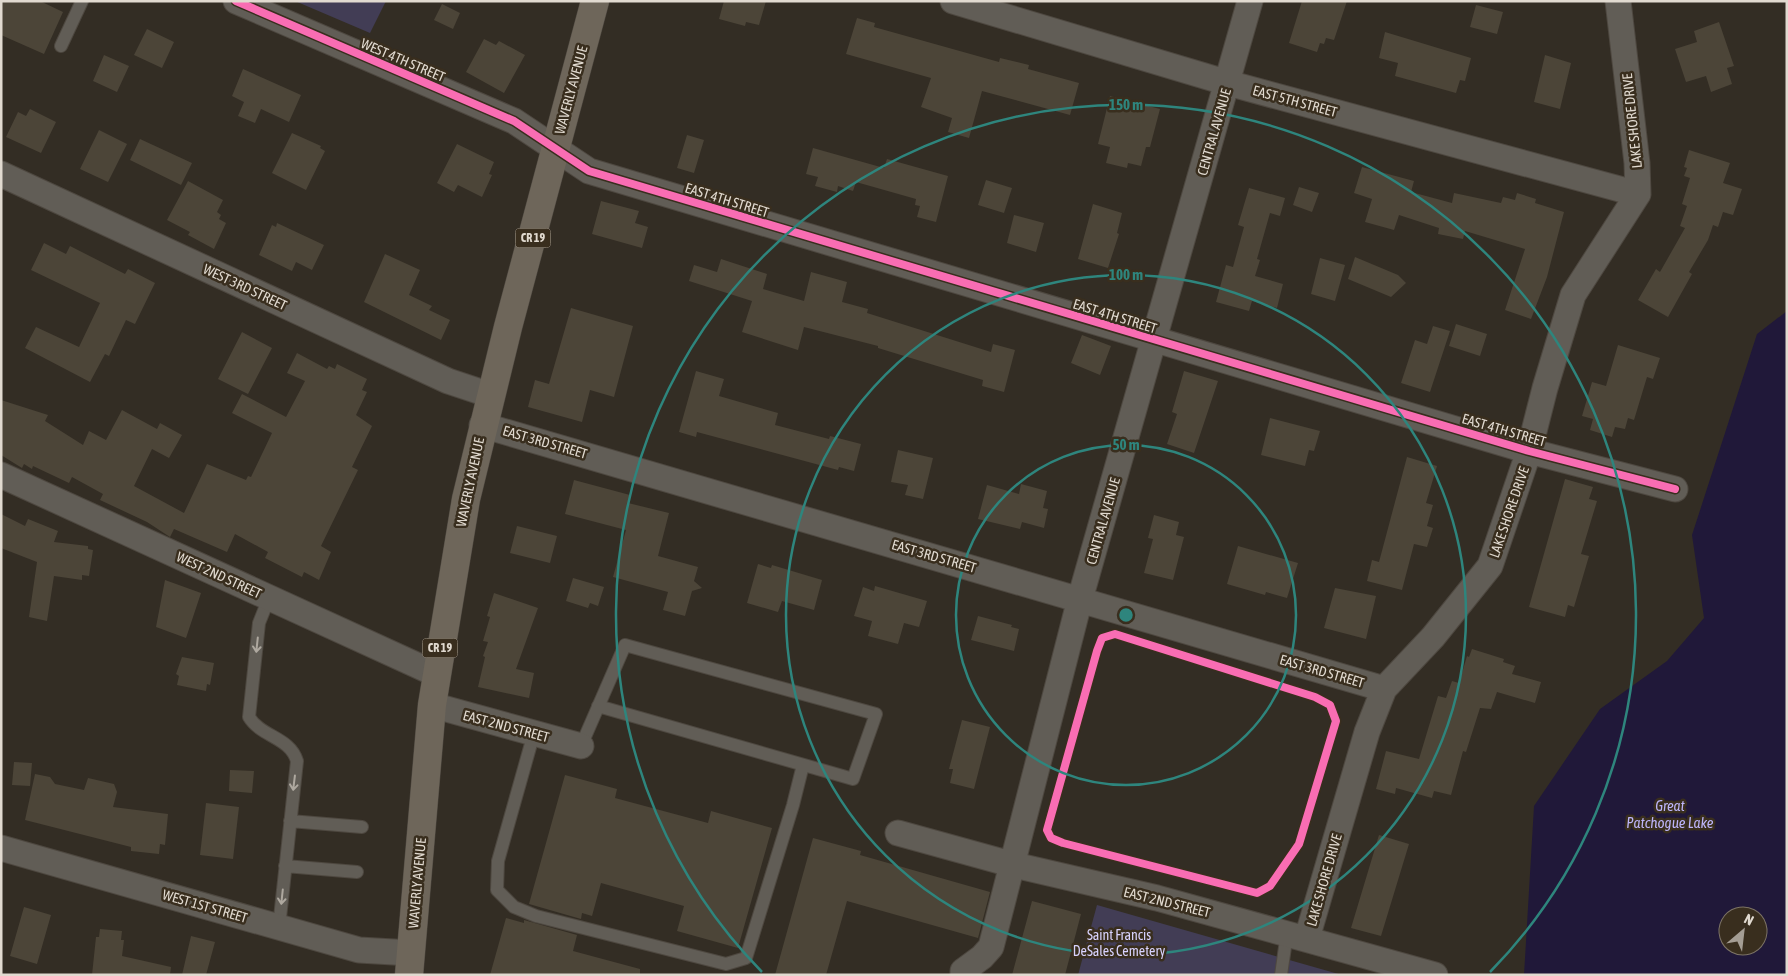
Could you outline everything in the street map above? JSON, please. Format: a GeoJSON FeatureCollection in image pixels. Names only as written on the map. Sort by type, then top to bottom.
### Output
{"type":"FeatureCollection","features":[{"type":"Feature","properties":{"kind":"main road","name":"WAVERLY AVENUE"},"geometry":{"type":"LineString","coordinates":[[410,964],[432,705],[462,518],[482,424],[595,1]]}},
{"type":"Feature","properties":{"kind":"street","name":"WEST 4TH STREET"},"geometry":{"type":"LineString","coordinates":[[236,1],[514,121],[556,148]]}},
{"type":"Feature","properties":{"kind":"street","name":"EAST 5TH STREET"},"geometry":{"type":"LineString","coordinates":[[953,1],[1228,83],[1638,194]]}},
{"type":"Feature","properties":{"kind":"street","name":"CENTRAL AVENUE"},"geometry":{"type":"LineString","coordinates":[[962,975],[991,946],[1014,865],[1080,599],[1156,341],[1250,1]]}},
{"type":"Feature","properties":{"kind":"street","name":"LAKE SHORE DRIVE"},"geometry":{"type":"LineString","coordinates":[[1297,936],[1384,689],[1433,637],[1490,566],[1529,451],[1573,295],[1638,194],[1638,163],[1618,1]]}},
{"type":"Feature","properties":{"kind":"street","name":"EAST 4TH STREET"},"geometry":{"type":"LineString","coordinates":[[556,148],[588,171],[599,175],[1529,451],[1675,489]]}},
{"type":"Feature","properties":{"kind":"street","name":"WEST 3RD STREET"},"geometry":{"type":"LineString","coordinates":[[1,174],[448,381],[490,395]]}},
{"type":"Feature","properties":{"kind":"street","name":"EAST 3RD STREET"},"geometry":{"type":"LineString","coordinates":[[482,424],[1384,689]]}},
{"type":"Feature","properties":{"kind":"street","name":"WEST 2ND STREET"},"geometry":{"type":"LineString","coordinates":[[1,475],[436,674]]}},
{"type":"Feature","properties":{"kind":"street","name":"EAST 2ND STREET"},"geometry":{"type":"LineString","coordinates":[[432,705],[581,746]]}},
{"type":"Feature","properties":{"kind":"street","name":"EAST 2ND STREET"},"geometry":{"type":"LineString","coordinates":[[898,832],[1014,865],[1157,898],[1435,975]]}},
{"type":"Feature","properties":{"kind":"street","name":"WEST 1ST STREET"},"geometry":{"type":"LineString","coordinates":[[1,848],[410,964]]}},
{"type":"Feature","properties":{"kind":"lane"},"geometry":{"type":"LineString","coordinates":[[61,46],[82,1]]}},
{"type":"Feature","properties":{"kind":"lane"},"geometry":{"type":"LineString","coordinates":[[270,598],[259,623],[249,717],[255,726],[288,745],[294,751],[297,761],[279,927]]}},
{"type":"Feature","properties":{"kind":"lane"},"geometry":{"type":"LineString","coordinates":[[581,746],[598,706],[625,645],[876,714],[853,779],[598,706]]}},
{"type":"Feature","properties":{"kind":"lane"},"geometry":{"type":"LineString","coordinates":[[534,733],[498,861],[497,890],[514,906],[536,916],[726,964],[746,958],[793,805],[803,765]]}},
{"type":"Feature","properties":{"kind":"lane"},"geometry":{"type":"LineString","coordinates":[[290,821],[362,827]]}},
{"type":"Feature","properties":{"kind":"lane"},"geometry":{"type":"LineString","coordinates":[[285,866],[357,872]]}},
{"type":"Feature","properties":{"kind":"lane"},"geometry":{"type":"LineString","coordinates":[[1282,975],[1297,936]]}},
{"type":"Feature","properties":{"kind":"green space"},"geometry":{"type":"Polygon","coordinates":[[[295,1],[386,1],[370,33],[295,1]]]}},
{"type":"Feature","properties":{"kind":"green space","name":"Saint Francis DeSales Cemetery"},"geometry":{"type":"Polygon","coordinates":[[[1097,905],[1342,975],[1078,975],[1097,905]]]}},
{"type":"Feature","properties":{"kind":"water","name":"Great Patchogue Lake"},"geometry":{"type":"Polygon","coordinates":[[[1787,311],[1787,975],[1524,975],[1534,806],[1600,709],[1667,661],[1704,618],[1692,535],[1757,334],[1787,311]]]}},
{"type":"Feature","properties":{"kind":"building"},"geometry":{"type":"Polygon","coordinates":[[[1,1],[40,1],[63,12],[44,54],[1,35],[1,1]]]}},
{"type":"Feature","properties":{"kind":"building"},"geometry":{"type":"Polygon","coordinates":[[[724,1],[766,1],[759,25],[746,22],[745,26],[719,19],[724,1]]]}},
{"type":"Feature","properties":{"kind":"building"},"geometry":{"type":"Polygon","coordinates":[[[1302,1],[1347,1],[1334,40],[1326,38],[1324,44],[1320,43],[1317,52],[1289,43],[1302,1]]]}},
{"type":"Feature","properties":{"kind":"building"},"geometry":{"type":"Polygon","coordinates":[[[442,4],[460,13],[453,29],[434,20],[442,4]]]}},
{"type":"Feature","properties":{"kind":"building"},"geometry":{"type":"Polygon","coordinates":[[[1476,5],[1503,12],[1497,34],[1470,27],[1476,5]]]}},
{"type":"Feature","properties":{"kind":"building"},"geometry":{"type":"Polygon","coordinates":[[[857,18],[875,23],[874,27],[999,62],[1000,58],[1029,65],[1028,69],[1079,83],[1070,115],[982,91],[969,138],[948,132],[952,118],[921,107],[931,78],[846,54],[857,18]]]}},
{"type":"Feature","properties":{"kind":"building"},"geometry":{"type":"Polygon","coordinates":[[[1719,22],[1734,66],[1727,68],[1732,84],[1711,92],[1706,76],[1686,82],[1675,49],[1697,42],[1694,31],[1719,22]]]}},
{"type":"Feature","properties":{"kind":"building"},"geometry":{"type":"Polygon","coordinates":[[[147,29],[174,42],[162,68],[134,55],[147,29]]]}},
{"type":"Feature","properties":{"kind":"building"},"geometry":{"type":"Polygon","coordinates":[[[1385,32],[1471,58],[1465,81],[1460,80],[1456,93],[1395,76],[1398,63],[1379,58],[1385,32]]]}},
{"type":"Feature","properties":{"kind":"building"},"geometry":{"type":"Polygon","coordinates":[[[484,39],[496,45],[499,41],[525,55],[504,93],[466,72],[484,39]]]}},
{"type":"Feature","properties":{"kind":"building"},"geometry":{"type":"Polygon","coordinates":[[[104,55],[129,66],[117,92],[93,81],[104,55]]]}},
{"type":"Feature","properties":{"kind":"building"},"geometry":{"type":"Polygon","coordinates":[[[1545,55],[1571,63],[1560,109],[1534,102],[1545,55]]]}},
{"type":"Feature","properties":{"kind":"building"},"geometry":{"type":"Polygon","coordinates":[[[243,69],[301,95],[289,122],[261,109],[255,123],[238,116],[244,102],[232,96],[243,69]]]}},
{"type":"Feature","properties":{"kind":"building"},"geometry":{"type":"Polygon","coordinates":[[[1110,96],[1160,109],[1150,147],[1146,147],[1141,166],[1128,163],[1127,168],[1106,163],[1110,147],[1098,144],[1110,96]]]}},
{"type":"Feature","properties":{"kind":"building"},"geometry":{"type":"Polygon","coordinates":[[[30,109],[56,122],[41,153],[6,137],[18,112],[26,116],[30,109]]]}},
{"type":"Feature","properties":{"kind":"building"},"geometry":{"type":"Polygon","coordinates":[[[99,130],[127,144],[108,182],[80,169],[99,130]]]}},
{"type":"Feature","properties":{"kind":"building"},"geometry":{"type":"Polygon","coordinates":[[[292,133],[321,146],[320,148],[325,151],[306,190],[272,173],[292,133]]]}},
{"type":"Feature","properties":{"kind":"building"},"geometry":{"type":"Polygon","coordinates":[[[687,135],[704,140],[694,173],[677,168],[687,135]]]}},
{"type":"Feature","properties":{"kind":"building"},"geometry":{"type":"Polygon","coordinates":[[[140,139],[192,163],[181,185],[130,160],[140,139]]]}},
{"type":"Feature","properties":{"kind":"building"},"geometry":{"type":"Polygon","coordinates":[[[457,144],[494,162],[489,174],[492,175],[482,197],[458,185],[454,192],[437,183],[457,144]]]}},
{"type":"Feature","properties":{"kind":"building"},"geometry":{"type":"Polygon","coordinates":[[[813,148],[884,168],[887,159],[948,176],[936,222],[917,217],[920,206],[915,205],[916,199],[856,182],[853,191],[838,186],[837,192],[815,186],[818,177],[806,174],[813,148]]]}},
{"type":"Feature","properties":{"kind":"building"},"geometry":{"type":"Polygon","coordinates":[[[1689,150],[1730,163],[1723,183],[1742,189],[1733,215],[1723,212],[1718,227],[1713,225],[1708,240],[1689,272],[1692,274],[1668,317],[1638,300],[1656,269],[1660,272],[1685,228],[1680,226],[1687,206],[1682,204],[1690,178],[1684,176],[1687,168],[1684,167],[1689,150]]]}},
{"type":"Feature","properties":{"kind":"building"},"geometry":{"type":"Polygon","coordinates":[[[1362,167],[1414,181],[1411,192],[1452,203],[1454,193],[1501,203],[1503,197],[1515,200],[1517,193],[1536,199],[1535,203],[1564,212],[1547,277],[1531,319],[1505,310],[1525,249],[1465,231],[1463,239],[1438,234],[1439,228],[1399,215],[1394,230],[1365,222],[1372,199],[1354,193],[1362,167]]]}},
{"type":"Feature","properties":{"kind":"building"},"geometry":{"type":"Polygon","coordinates":[[[986,180],[1012,188],[1004,213],[978,205],[986,180]]]}},
{"type":"Feature","properties":{"kind":"building"},"geometry":{"type":"Polygon","coordinates":[[[188,181],[223,200],[217,212],[221,215],[219,219],[226,223],[214,249],[188,235],[190,232],[167,220],[188,181]]]}},
{"type":"Feature","properties":{"kind":"building"},"geometry":{"type":"Polygon","coordinates":[[[1299,187],[1319,193],[1312,212],[1293,205],[1299,187]]]}},
{"type":"Feature","properties":{"kind":"building"},"geometry":{"type":"Polygon","coordinates":[[[1249,188],[1285,198],[1280,216],[1270,213],[1257,259],[1260,260],[1255,276],[1283,284],[1277,308],[1252,301],[1249,311],[1216,302],[1226,265],[1233,267],[1244,227],[1238,225],[1249,188]]]}},
{"type":"Feature","properties":{"kind":"building"},"geometry":{"type":"Polygon","coordinates":[[[601,201],[639,211],[635,223],[648,227],[642,248],[592,234],[601,201]]]}},
{"type":"Feature","properties":{"kind":"building"},"geometry":{"type":"Polygon","coordinates":[[[1093,204],[1122,213],[1117,233],[1119,234],[1108,268],[1078,259],[1093,204]]]}},
{"type":"Feature","properties":{"kind":"building"},"geometry":{"type":"Polygon","coordinates":[[[1014,215],[1044,223],[1036,252],[1007,243],[1014,215]]]}},
{"type":"Feature","properties":{"kind":"building"},"geometry":{"type":"Polygon","coordinates":[[[277,223],[324,245],[312,270],[296,262],[292,271],[259,255],[272,225],[276,227],[277,223]]]}},
{"type":"Feature","properties":{"kind":"building"},"geometry":{"type":"Polygon","coordinates":[[[44,243],[66,254],[70,246],[125,274],[128,269],[155,283],[135,324],[126,320],[109,356],[105,354],[90,382],[25,348],[36,327],[79,347],[100,303],[31,270],[44,243]]]}},
{"type":"Feature","properties":{"kind":"building"},"geometry":{"type":"Polygon","coordinates":[[[385,254],[420,270],[409,295],[432,306],[429,310],[450,320],[441,340],[364,302],[385,254]]]}},
{"type":"Feature","properties":{"kind":"building"},"geometry":{"type":"Polygon","coordinates":[[[1355,257],[1398,275],[1406,283],[1391,297],[1348,279],[1355,257]]]}},
{"type":"Feature","properties":{"kind":"building"},"geometry":{"type":"Polygon","coordinates":[[[1320,258],[1345,265],[1335,301],[1311,294],[1320,258]]]}},
{"type":"Feature","properties":{"kind":"building"},"geometry":{"type":"Polygon","coordinates":[[[721,259],[767,274],[763,289],[804,301],[811,272],[847,282],[842,302],[868,309],[867,313],[991,352],[993,344],[1015,350],[1004,392],[982,386],[983,380],[878,348],[878,346],[804,327],[798,350],[742,332],[752,301],[689,281],[694,265],[717,272],[721,259]]]}},
{"type":"Feature","properties":{"kind":"building"},"geometry":{"type":"Polygon","coordinates":[[[571,308],[633,326],[614,397],[590,390],[582,422],[528,407],[535,380],[549,384],[571,308]]]}},
{"type":"Feature","properties":{"kind":"building"},"geometry":{"type":"Polygon","coordinates":[[[1456,324],[1487,334],[1480,356],[1449,346],[1456,324]]]}},
{"type":"Feature","properties":{"kind":"building"},"geometry":{"type":"Polygon","coordinates":[[[1433,326],[1450,331],[1430,392],[1401,383],[1415,340],[1427,344],[1433,326]]]}},
{"type":"Feature","properties":{"kind":"building"},"geometry":{"type":"Polygon","coordinates":[[[242,332],[272,348],[248,394],[218,379],[242,332]]]}},
{"type":"Feature","properties":{"kind":"building"},"geometry":{"type":"Polygon","coordinates":[[[1082,335],[1111,346],[1100,375],[1071,363],[1082,335]]]}},
{"type":"Feature","properties":{"kind":"building"},"geometry":{"type":"Polygon","coordinates":[[[1618,345],[1660,358],[1653,379],[1647,377],[1634,420],[1628,418],[1625,429],[1615,427],[1612,437],[1590,430],[1593,419],[1582,416],[1592,382],[1606,386],[1618,345]]]}},
{"type":"Feature","properties":{"kind":"building"},"geometry":{"type":"Polygon","coordinates":[[[297,353],[327,369],[329,366],[335,369],[337,364],[367,379],[362,390],[367,392],[356,415],[372,426],[352,467],[358,470],[321,546],[331,552],[319,580],[304,572],[302,577],[265,558],[268,552],[235,534],[227,552],[174,529],[170,537],[147,522],[100,500],[103,494],[72,477],[69,483],[33,466],[32,469],[24,464],[22,468],[1,455],[1,400],[48,415],[45,421],[83,445],[89,431],[106,440],[122,410],[157,429],[160,423],[182,435],[169,458],[152,449],[134,486],[184,513],[207,464],[246,480],[248,476],[251,477],[272,433],[232,413],[242,394],[286,417],[305,381],[287,373],[297,353]]]}},
{"type":"Feature","properties":{"kind":"building"},"geometry":{"type":"Polygon","coordinates":[[[696,371],[724,379],[719,396],[778,413],[775,425],[829,439],[830,436],[861,444],[854,471],[839,467],[838,470],[697,432],[696,437],[679,432],[696,371]]]}},
{"type":"Feature","properties":{"kind":"building"},"geometry":{"type":"Polygon","coordinates":[[[1184,371],[1218,381],[1194,453],[1167,444],[1177,414],[1172,412],[1184,371]]]}},
{"type":"Feature","properties":{"kind":"building"},"geometry":{"type":"Polygon","coordinates":[[[1270,418],[1320,431],[1314,451],[1309,450],[1305,466],[1261,455],[1270,418]]]}},
{"type":"Feature","properties":{"kind":"building"},"geometry":{"type":"Polygon","coordinates":[[[898,450],[933,458],[923,499],[905,495],[908,485],[891,482],[898,450]]]}},
{"type":"Feature","properties":{"kind":"building"},"geometry":{"type":"Polygon","coordinates":[[[1407,457],[1437,466],[1426,503],[1433,505],[1427,526],[1433,528],[1427,547],[1414,544],[1402,590],[1367,581],[1372,560],[1379,562],[1407,457]]]}},
{"type":"Feature","properties":{"kind":"building"},"geometry":{"type":"Polygon","coordinates":[[[1565,479],[1593,487],[1589,499],[1597,501],[1581,554],[1589,556],[1574,607],[1568,605],[1565,617],[1529,607],[1565,479]]]}},
{"type":"Feature","properties":{"kind":"building"},"geometry":{"type":"Polygon","coordinates":[[[574,480],[630,495],[628,503],[669,513],[658,556],[698,567],[694,581],[702,588],[692,591],[685,616],[663,610],[668,592],[613,577],[626,530],[565,514],[574,480]]]}},
{"type":"Feature","properties":{"kind":"building"},"geometry":{"type":"Polygon","coordinates":[[[1021,484],[1047,491],[1043,508],[1048,509],[1044,528],[1022,522],[1020,529],[978,519],[987,485],[1019,494],[1021,484]]]}},
{"type":"Feature","properties":{"kind":"building"},"geometry":{"type":"Polygon","coordinates":[[[1,514],[25,526],[28,519],[58,531],[54,542],[88,546],[88,549],[93,550],[89,576],[82,575],[82,580],[54,576],[47,621],[29,617],[37,562],[1,548],[1,514]]]}},
{"type":"Feature","properties":{"kind":"building"},"geometry":{"type":"Polygon","coordinates":[[[1154,515],[1179,522],[1176,535],[1184,537],[1173,580],[1144,573],[1153,539],[1148,538],[1154,515]]]}},
{"type":"Feature","properties":{"kind":"building"},"geometry":{"type":"Polygon","coordinates":[[[517,526],[557,536],[550,563],[510,553],[517,526]]]}},
{"type":"Feature","properties":{"kind":"building"},"geometry":{"type":"Polygon","coordinates":[[[1238,546],[1298,563],[1287,598],[1266,592],[1265,595],[1227,584],[1238,546]]]}},
{"type":"Feature","properties":{"kind":"building"},"geometry":{"type":"Polygon","coordinates":[[[758,564],[771,568],[772,565],[822,580],[814,610],[782,601],[778,612],[747,603],[758,564]]]}},
{"type":"Feature","properties":{"kind":"building"},"geometry":{"type":"Polygon","coordinates":[[[573,578],[604,587],[598,606],[590,603],[588,608],[566,601],[573,578]]]}},
{"type":"Feature","properties":{"kind":"building"},"geometry":{"type":"Polygon","coordinates":[[[165,580],[201,593],[186,638],[156,627],[165,580]]]}},
{"type":"Feature","properties":{"kind":"building"},"geometry":{"type":"Polygon","coordinates":[[[875,586],[927,601],[919,627],[904,623],[898,644],[868,636],[872,621],[854,616],[863,587],[874,591],[875,586]]]}},
{"type":"Feature","properties":{"kind":"building"},"geometry":{"type":"Polygon","coordinates":[[[1335,588],[1376,596],[1366,639],[1324,628],[1335,588]]]}},
{"type":"Feature","properties":{"kind":"building"},"geometry":{"type":"Polygon","coordinates":[[[494,593],[538,608],[516,669],[534,673],[529,698],[478,687],[485,657],[483,656],[488,642],[483,641],[490,617],[487,616],[494,593]]]}},
{"type":"Feature","properties":{"kind":"building"},"geometry":{"type":"Polygon","coordinates":[[[978,616],[1012,625],[1011,627],[1019,629],[1014,651],[971,640],[978,616]]]}},
{"type":"Feature","properties":{"kind":"building"},"geometry":{"type":"Polygon","coordinates":[[[1472,649],[1504,659],[1503,662],[1515,666],[1512,674],[1541,682],[1535,703],[1497,692],[1491,709],[1480,708],[1466,752],[1463,751],[1451,795],[1434,791],[1432,798],[1396,788],[1395,794],[1376,789],[1386,751],[1419,759],[1438,696],[1446,698],[1452,681],[1459,683],[1467,656],[1469,657],[1472,649]]]}},
{"type":"Feature","properties":{"kind":"building"},"geometry":{"type":"Polygon","coordinates":[[[182,657],[214,663],[210,685],[207,684],[206,691],[177,685],[179,676],[176,674],[182,657]]]}},
{"type":"Feature","properties":{"kind":"building"},"geometry":{"type":"Polygon","coordinates":[[[962,720],[990,727],[974,789],[950,783],[953,769],[949,769],[962,720]]]}},
{"type":"Feature","properties":{"kind":"building"},"geometry":{"type":"Polygon","coordinates":[[[14,762],[32,763],[30,786],[12,785],[14,762]]]}},
{"type":"Feature","properties":{"kind":"building"},"geometry":{"type":"Polygon","coordinates":[[[230,770],[254,771],[252,793],[229,791],[230,770]]]}},
{"type":"Feature","properties":{"kind":"building"},"geometry":{"type":"Polygon","coordinates":[[[35,774],[50,777],[55,784],[84,790],[88,778],[114,784],[117,792],[113,807],[168,814],[165,845],[160,844],[159,854],[131,851],[131,847],[25,820],[35,774]]]}},
{"type":"Feature","properties":{"kind":"building"},"geometry":{"type":"Polygon","coordinates":[[[565,775],[617,789],[615,798],[708,823],[711,811],[772,828],[738,948],[677,931],[684,906],[601,883],[592,916],[582,913],[581,919],[529,904],[565,775]]]}},
{"type":"Feature","properties":{"kind":"building"},"geometry":{"type":"Polygon","coordinates":[[[206,803],[239,807],[233,859],[200,855],[206,803]]]}},
{"type":"Feature","properties":{"kind":"building"},"geometry":{"type":"Polygon","coordinates":[[[1379,835],[1409,844],[1381,936],[1351,928],[1379,835]]]}},
{"type":"Feature","properties":{"kind":"building"},"geometry":{"type":"Polygon","coordinates":[[[813,838],[861,851],[860,855],[990,892],[978,938],[847,901],[826,975],[775,975],[813,838]]]}},
{"type":"Feature","properties":{"kind":"building"},"geometry":{"type":"Polygon","coordinates":[[[1032,901],[1081,914],[1065,975],[1012,975],[1032,901]]]}},
{"type":"Feature","properties":{"kind":"building"},"geometry":{"type":"Polygon","coordinates":[[[24,907],[51,915],[37,964],[10,956],[24,907]]]}},
{"type":"Feature","properties":{"kind":"building"},"geometry":{"type":"Polygon","coordinates":[[[506,918],[524,923],[524,920],[577,935],[573,951],[640,969],[640,975],[490,975],[506,918]]]}},
{"type":"Feature","properties":{"kind":"building"},"geometry":{"type":"Polygon","coordinates":[[[100,929],[122,931],[121,940],[124,940],[122,956],[171,967],[170,975],[92,975],[96,937],[99,937],[100,929]]]}},
{"type":"Feature","properties":{"kind":"building"},"geometry":{"type":"Polygon","coordinates":[[[191,936],[215,942],[206,975],[182,975],[191,936]]]}},
{"type":"Feature","properties":{"kind":"cycle path"},"geometry":{"type":"LineString","coordinates":[[236,1],[514,121],[589,171],[1529,451],[1675,489]]}},
{"type":"Feature","properties":{"kind":"cycle path"},"geometry":{"type":"LineString","coordinates":[[1115,634],[1315,697],[1330,705],[1336,721],[1299,844],[1270,886],[1257,893],[1063,843],[1051,838],[1047,830],[1097,651],[1102,638],[1115,634]]}}]}
